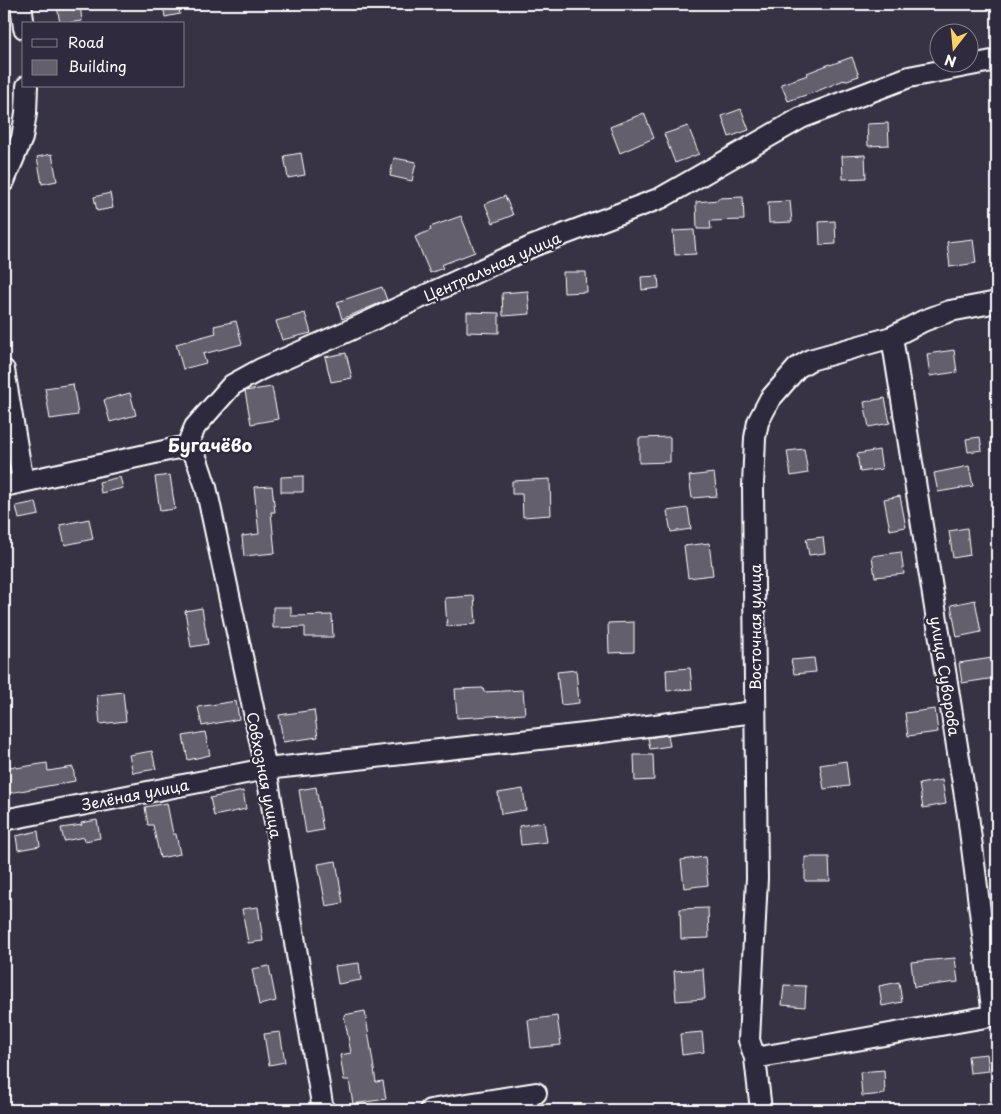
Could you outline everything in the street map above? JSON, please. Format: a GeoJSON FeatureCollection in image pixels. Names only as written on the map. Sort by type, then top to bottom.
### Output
{"type":"FeatureCollection","features":[{"type":"Feature","properties":{"kind":"street"},"geometry":{"type":"LineString","coordinates":[[21,4],[23,22]]}},
{"type":"Feature","properties":{"kind":"street","name":"Центральная улица"},"geometry":{"type":"LineString","coordinates":[[187,446],[195,427],[232,385],[261,368],[337,336],[533,246],[662,198],[801,118],[909,77],[997,60]]}},
{"type":"Feature","properties":{"kind":"street"},"geometry":{"type":"LineString","coordinates":[[4,181],[22,138],[26,113],[27,88]]}},
{"type":"Feature","properties":{"kind":"street","name":"Восточная улица"},"geometry":{"type":"LineString","coordinates":[[761,1110],[755,1058],[749,1040],[757,878],[753,485],[755,438],[758,422],[770,398],[797,368],[810,360],[892,337],[923,321],[950,311],[997,302]]}},
{"type":"Feature","properties":{"kind":"street","name":"улица Суворова"},"geometry":{"type":"LineString","coordinates":[[892,337],[968,815],[995,1016]]}},
{"type":"Feature","properties":{"kind":"street"},"geometry":{"type":"LineString","coordinates":[[4,370],[13,484],[187,446]]}},
{"type":"Feature","properties":{"kind":"street","name":"Совхозная улица"},"geometry":{"type":"LineString","coordinates":[[187,446],[197,460],[206,487],[266,769],[323,1110]]}},
{"type":"Feature","properties":{"kind":"street","name":"Зелёная улица"},"geometry":{"type":"LineString","coordinates":[[4,820],[266,769],[585,734],[754,712]]}},
{"type":"Feature","properties":{"kind":"street"},"geometry":{"type":"LineString","coordinates":[[755,1058],[995,1016]]}},
{"type":"Feature","properties":{"kind":"street"},"geometry":{"type":"LineString","coordinates":[[430,1110],[536,1093]]}},
{"type":"Feature","properties":{"kind":"building"},"geometry":{"type":"Polygon","coordinates":[[[80,4],[82,21],[60,22],[57,5],[80,4]]]}},
{"type":"Feature","properties":{"kind":"building"},"geometry":{"type":"Polygon","coordinates":[[[163,4],[178,4],[180,14],[165,17],[163,4]]]}},
{"type":"Feature","properties":{"kind":"building"},"geometry":{"type":"Polygon","coordinates":[[[852,57],[859,76],[788,101],[781,84],[852,57]]]}},
{"type":"Feature","properties":{"kind":"building"},"geometry":{"type":"Polygon","coordinates":[[[741,109],[749,130],[729,137],[722,116],[741,109]]]}},
{"type":"Feature","properties":{"kind":"building"},"geometry":{"type":"Polygon","coordinates":[[[644,113],[654,138],[620,153],[610,127],[644,113]]]}},
{"type":"Feature","properties":{"kind":"building"},"geometry":{"type":"Polygon","coordinates":[[[888,123],[889,145],[868,146],[867,124],[888,123]]]}},
{"type":"Feature","properties":{"kind":"building"},"geometry":{"type":"Polygon","coordinates":[[[688,126],[699,154],[675,163],[664,134],[688,126]]]}},
{"type":"Feature","properties":{"kind":"building"},"geometry":{"type":"Polygon","coordinates":[[[301,153],[305,175],[288,178],[284,156],[301,153]]]}},
{"type":"Feature","properties":{"kind":"building"},"geometry":{"type":"Polygon","coordinates":[[[52,154],[57,181],[42,184],[37,157],[52,154]]]}},
{"type":"Feature","properties":{"kind":"building"},"geometry":{"type":"Polygon","coordinates":[[[865,155],[866,178],[843,179],[842,156],[865,155]]]}},
{"type":"Feature","properties":{"kind":"building"},"geometry":{"type":"Polygon","coordinates":[[[394,158],[416,162],[412,181],[390,176],[394,158]]]}},
{"type":"Feature","properties":{"kind":"building"},"geometry":{"type":"Polygon","coordinates":[[[110,193],[113,208],[97,211],[94,197],[110,193]]]}},
{"type":"Feature","properties":{"kind":"building"},"geometry":{"type":"Polygon","coordinates":[[[505,196],[513,215],[493,223],[485,204],[505,196]]]}},
{"type":"Feature","properties":{"kind":"building"},"geometry":{"type":"Polygon","coordinates":[[[743,197],[744,220],[710,221],[711,229],[697,229],[696,202],[718,200],[718,198],[743,197]]]}},
{"type":"Feature","properties":{"kind":"building"},"geometry":{"type":"Polygon","coordinates":[[[790,201],[792,222],[769,223],[768,202],[790,201]]]}},
{"type":"Feature","properties":{"kind":"building"},"geometry":{"type":"Polygon","coordinates":[[[461,216],[475,252],[441,265],[443,268],[430,273],[415,237],[431,230],[430,227],[461,216]]]}},
{"type":"Feature","properties":{"kind":"building"},"geometry":{"type":"Polygon","coordinates":[[[835,221],[836,244],[820,245],[819,222],[835,221]]]}},
{"type":"Feature","properties":{"kind":"building"},"geometry":{"type":"Polygon","coordinates":[[[694,230],[696,254],[675,255],[673,231],[694,230]]]}},
{"type":"Feature","properties":{"kind":"building"},"geometry":{"type":"Polygon","coordinates":[[[973,239],[976,263],[950,267],[947,242],[973,239]]]}},
{"type":"Feature","properties":{"kind":"building"},"geometry":{"type":"Polygon","coordinates":[[[563,272],[586,272],[587,292],[564,293],[563,272]]]}},
{"type":"Feature","properties":{"kind":"building"},"geometry":{"type":"Polygon","coordinates":[[[658,276],[659,288],[642,290],[641,277],[658,276]]]}},
{"type":"Feature","properties":{"kind":"building"},"geometry":{"type":"Polygon","coordinates":[[[382,287],[387,300],[342,319],[337,302],[382,287]]]}},
{"type":"Feature","properties":{"kind":"building"},"geometry":{"type":"Polygon","coordinates":[[[528,291],[530,314],[503,316],[502,293],[528,291]]]}},
{"type":"Feature","properties":{"kind":"building"},"geometry":{"type":"Polygon","coordinates":[[[467,312],[499,313],[499,333],[467,332],[467,312]]]}},
{"type":"Feature","properties":{"kind":"building"},"geometry":{"type":"Polygon","coordinates":[[[305,313],[311,333],[282,340],[276,321],[305,313]]]}},
{"type":"Feature","properties":{"kind":"building"},"geometry":{"type":"Polygon","coordinates":[[[236,321],[242,344],[203,354],[206,363],[183,369],[176,344],[216,333],[214,326],[236,321]]]}},
{"type":"Feature","properties":{"kind":"building"},"geometry":{"type":"Polygon","coordinates":[[[954,350],[957,372],[930,376],[927,354],[954,350]]]}},
{"type":"Feature","properties":{"kind":"building"},"geometry":{"type":"Polygon","coordinates":[[[346,353],[352,378],[331,382],[325,357],[346,353]]]}},
{"type":"Feature","properties":{"kind":"building"},"geometry":{"type":"Polygon","coordinates":[[[73,384],[78,415],[50,419],[45,388],[73,384]]]}},
{"type":"Feature","properties":{"kind":"building"},"geometry":{"type":"Polygon","coordinates":[[[272,387],[278,419],[251,424],[245,391],[272,387]]]}},
{"type":"Feature","properties":{"kind":"building"},"geometry":{"type":"Polygon","coordinates":[[[130,393],[136,415],[110,422],[104,400],[130,393]]]}},
{"type":"Feature","properties":{"kind":"building"},"geometry":{"type":"Polygon","coordinates":[[[885,398],[890,423],[869,427],[864,402],[885,398]]]}},
{"type":"Feature","properties":{"kind":"building"},"geometry":{"type":"Polygon","coordinates":[[[670,437],[670,462],[639,463],[639,438],[670,437]]]}},
{"type":"Feature","properties":{"kind":"building"},"geometry":{"type":"Polygon","coordinates":[[[980,437],[982,450],[968,452],[966,439],[980,437]]]}},
{"type":"Feature","properties":{"kind":"building"},"geometry":{"type":"Polygon","coordinates":[[[804,449],[808,473],[791,476],[787,451],[804,449]]]}},
{"type":"Feature","properties":{"kind":"building"},"geometry":{"type":"Polygon","coordinates":[[[879,450],[882,469],[860,472],[857,454],[879,450]]]}},
{"type":"Feature","properties":{"kind":"building"},"geometry":{"type":"Polygon","coordinates":[[[969,466],[973,486],[938,492],[934,473],[969,466]]]}},
{"type":"Feature","properties":{"kind":"building"},"geometry":{"type":"Polygon","coordinates":[[[714,473],[717,496],[692,498],[689,476],[714,473]]]}},
{"type":"Feature","properties":{"kind":"building"},"geometry":{"type":"Polygon","coordinates":[[[170,475],[175,509],[160,511],[155,477],[170,475]]]}},
{"type":"Feature","properties":{"kind":"building"},"geometry":{"type":"Polygon","coordinates":[[[303,476],[303,492],[281,492],[281,477],[303,476]]]}},
{"type":"Feature","properties":{"kind":"building"},"geometry":{"type":"Polygon","coordinates":[[[120,477],[123,488],[101,493],[99,482],[120,477]]]}},
{"type":"Feature","properties":{"kind":"building"},"geometry":{"type":"Polygon","coordinates":[[[550,479],[551,515],[523,517],[522,494],[512,494],[512,481],[550,479]]]}},
{"type":"Feature","properties":{"kind":"building"},"geometry":{"type":"Polygon","coordinates":[[[272,486],[275,512],[271,512],[275,553],[244,556],[242,536],[259,534],[254,487],[272,486]]]}},
{"type":"Feature","properties":{"kind":"building"},"geometry":{"type":"Polygon","coordinates":[[[900,496],[906,527],[890,530],[884,499],[900,496]]]}},
{"type":"Feature","properties":{"kind":"building"},"geometry":{"type":"Polygon","coordinates":[[[36,502],[39,515],[19,519],[16,506],[36,502]]]}},
{"type":"Feature","properties":{"kind":"building"},"geometry":{"type":"Polygon","coordinates":[[[688,508],[691,529],[671,532],[667,511],[688,508]]]}},
{"type":"Feature","properties":{"kind":"building"},"geometry":{"type":"Polygon","coordinates":[[[89,519],[93,539],[65,545],[60,525],[89,519]]]}},
{"type":"Feature","properties":{"kind":"building"},"geometry":{"type":"Polygon","coordinates":[[[967,528],[970,555],[953,558],[949,531],[967,528]]]}},
{"type":"Feature","properties":{"kind":"building"},"geometry":{"type":"Polygon","coordinates":[[[823,537],[825,553],[809,555],[806,539],[823,537]]]}},
{"type":"Feature","properties":{"kind":"building"},"geometry":{"type":"Polygon","coordinates":[[[709,543],[713,575],[688,578],[684,546],[709,543]]]}},
{"type":"Feature","properties":{"kind":"building"},"geometry":{"type":"Polygon","coordinates":[[[901,552],[904,574],[875,577],[872,556],[901,552]]]}},
{"type":"Feature","properties":{"kind":"building"},"geometry":{"type":"Polygon","coordinates":[[[474,596],[476,624],[447,626],[445,598],[474,596]]]}},
{"type":"Feature","properties":{"kind":"building"},"geometry":{"type":"Polygon","coordinates":[[[975,600],[981,632],[957,637],[951,605],[975,600]]]}},
{"type":"Feature","properties":{"kind":"building"},"geometry":{"type":"Polygon","coordinates":[[[273,607],[291,607],[291,616],[332,615],[333,637],[305,637],[305,627],[273,628],[273,607]]]}},
{"type":"Feature","properties":{"kind":"building"},"geometry":{"type":"Polygon","coordinates":[[[202,608],[208,644],[191,647],[185,611],[202,608]]]}},
{"type":"Feature","properties":{"kind":"building"},"geometry":{"type":"Polygon","coordinates":[[[634,622],[634,652],[609,653],[608,623],[634,622]]]}},
{"type":"Feature","properties":{"kind":"building"},"geometry":{"type":"Polygon","coordinates":[[[814,658],[816,672],[794,674],[791,660],[814,658]]]}},
{"type":"Feature","properties":{"kind":"building"},"geometry":{"type":"Polygon","coordinates":[[[992,658],[995,678],[962,683],[959,663],[992,658]]]}},
{"type":"Feature","properties":{"kind":"building"},"geometry":{"type":"Polygon","coordinates":[[[690,668],[692,689],[667,691],[666,670],[690,668]]]}},
{"type":"Feature","properties":{"kind":"building"},"geometry":{"type":"Polygon","coordinates":[[[576,670],[579,703],[561,705],[557,672],[576,670]]]}},
{"type":"Feature","properties":{"kind":"building"},"geometry":{"type":"Polygon","coordinates":[[[483,688],[484,692],[523,690],[525,714],[457,718],[455,689],[483,688]]]}},
{"type":"Feature","properties":{"kind":"building"},"geometry":{"type":"Polygon","coordinates":[[[123,692],[126,721],[100,724],[97,695],[123,692]]]}},
{"type":"Feature","properties":{"kind":"building"},"geometry":{"type":"Polygon","coordinates":[[[236,701],[239,719],[202,726],[198,707],[236,701]]]}},
{"type":"Feature","properties":{"kind":"building"},"geometry":{"type":"Polygon","coordinates":[[[935,709],[938,732],[908,736],[905,713],[935,709]]]}},
{"type":"Feature","properties":{"kind":"building"},"geometry":{"type":"Polygon","coordinates":[[[314,710],[318,737],[283,742],[279,715],[314,710]]]}},
{"type":"Feature","properties":{"kind":"building"},"geometry":{"type":"Polygon","coordinates":[[[205,732],[210,755],[188,760],[183,736],[205,732]]]}},
{"type":"Feature","properties":{"kind":"building"},"geometry":{"type":"Polygon","coordinates":[[[668,735],[670,746],[650,749],[648,738],[668,735]]]}},
{"type":"Feature","properties":{"kind":"building"},"geometry":{"type":"Polygon","coordinates":[[[152,751],[156,769],[133,773],[129,755],[152,751]]]}},
{"type":"Feature","properties":{"kind":"building"},"geometry":{"type":"Polygon","coordinates":[[[634,755],[653,755],[654,780],[635,781],[634,755]]]}},
{"type":"Feature","properties":{"kind":"building"},"geometry":{"type":"Polygon","coordinates":[[[846,761],[849,786],[824,789],[820,765],[846,761]]]}},
{"type":"Feature","properties":{"kind":"building"},"geometry":{"type":"Polygon","coordinates":[[[47,763],[48,771],[73,767],[75,781],[4,794],[4,768],[47,763]]]}},
{"type":"Feature","properties":{"kind":"building"},"geometry":{"type":"Polygon","coordinates":[[[942,780],[946,804],[923,808],[919,784],[942,780]]]}},
{"type":"Feature","properties":{"kind":"building"},"geometry":{"type":"Polygon","coordinates":[[[316,787],[323,830],[306,833],[299,790],[316,787]]]}},
{"type":"Feature","properties":{"kind":"building"},"geometry":{"type":"Polygon","coordinates":[[[523,789],[526,810],[501,814],[498,793],[523,789]]]}},
{"type":"Feature","properties":{"kind":"building"},"geometry":{"type":"Polygon","coordinates":[[[243,791],[246,809],[214,816],[210,798],[243,791]]]}},
{"type":"Feature","properties":{"kind":"building"},"geometry":{"type":"Polygon","coordinates":[[[167,803],[173,834],[176,834],[180,854],[160,858],[153,825],[148,825],[145,807],[167,803]]]}},
{"type":"Feature","properties":{"kind":"building"},"geometry":{"type":"Polygon","coordinates":[[[97,820],[100,838],[85,841],[84,837],[64,841],[61,828],[82,825],[81,823],[97,820]]]}},
{"type":"Feature","properties":{"kind":"building"},"geometry":{"type":"Polygon","coordinates":[[[544,822],[547,842],[521,845],[519,826],[544,822]]]}},
{"type":"Feature","properties":{"kind":"building"},"geometry":{"type":"Polygon","coordinates":[[[38,831],[40,846],[18,850],[16,836],[38,831]]]}},
{"type":"Feature","properties":{"kind":"building"},"geometry":{"type":"Polygon","coordinates":[[[705,857],[708,885],[684,888],[681,860],[705,857]]]}},
{"type":"Feature","properties":{"kind":"building"},"geometry":{"type":"Polygon","coordinates":[[[805,857],[829,857],[830,881],[805,881],[805,857]]]}},
{"type":"Feature","properties":{"kind":"building"},"geometry":{"type":"Polygon","coordinates":[[[336,861],[343,903],[326,906],[318,864],[336,861]]]}},
{"type":"Feature","properties":{"kind":"building"},"geometry":{"type":"Polygon","coordinates":[[[258,907],[263,941],[248,943],[242,909],[258,907]]]}},
{"type":"Feature","properties":{"kind":"building"},"geometry":{"type":"Polygon","coordinates":[[[708,908],[709,938],[681,939],[680,909],[708,908]]]}},
{"type":"Feature","properties":{"kind":"building"},"geometry":{"type":"Polygon","coordinates":[[[955,958],[958,982],[914,987],[911,962],[955,958]]]}},
{"type":"Feature","properties":{"kind":"building"},"geometry":{"type":"Polygon","coordinates":[[[359,963],[361,980],[338,984],[335,966],[359,963]]]}},
{"type":"Feature","properties":{"kind":"building"},"geometry":{"type":"Polygon","coordinates":[[[269,966],[276,1001],[259,1005],[252,969],[269,966]]]}},
{"type":"Feature","properties":{"kind":"building"},"geometry":{"type":"Polygon","coordinates":[[[703,969],[705,999],[676,1001],[674,971],[703,969]]]}},
{"type":"Feature","properties":{"kind":"building"},"geometry":{"type":"Polygon","coordinates":[[[899,982],[902,1002],[882,1006],[879,986],[899,982]]]}},
{"type":"Feature","properties":{"kind":"building"},"geometry":{"type":"Polygon","coordinates":[[[784,985],[806,986],[805,1007],[782,1005],[784,985]]]}},
{"type":"Feature","properties":{"kind":"building"},"geometry":{"type":"Polygon","coordinates":[[[365,1011],[376,1082],[383,1081],[386,1099],[353,1104],[349,1080],[344,1080],[340,1055],[351,1053],[344,1015],[365,1011]]]}},
{"type":"Feature","properties":{"kind":"building"},"geometry":{"type":"Polygon","coordinates":[[[557,1016],[561,1045],[531,1048],[528,1020],[557,1016]]]}},
{"type":"Feature","properties":{"kind":"building"},"geometry":{"type":"Polygon","coordinates":[[[280,1032],[285,1062],[269,1065],[264,1034],[280,1032]]]}},
{"type":"Feature","properties":{"kind":"building"},"geometry":{"type":"Polygon","coordinates":[[[702,1032],[704,1052],[682,1055],[680,1034],[702,1032]]]}},
{"type":"Feature","properties":{"kind":"building"},"geometry":{"type":"Polygon","coordinates":[[[987,1054],[989,1071],[970,1073],[968,1056],[987,1054]]]}},
{"type":"Feature","properties":{"kind":"building"},"geometry":{"type":"Polygon","coordinates":[[[884,1070],[885,1094],[862,1096],[860,1072],[884,1070]]]}},
{"type":"Feature","properties":{"kind":"district","name":"Бугачёво"},"geometry":{"type":"Point","coordinates":[210,444]}}]}
